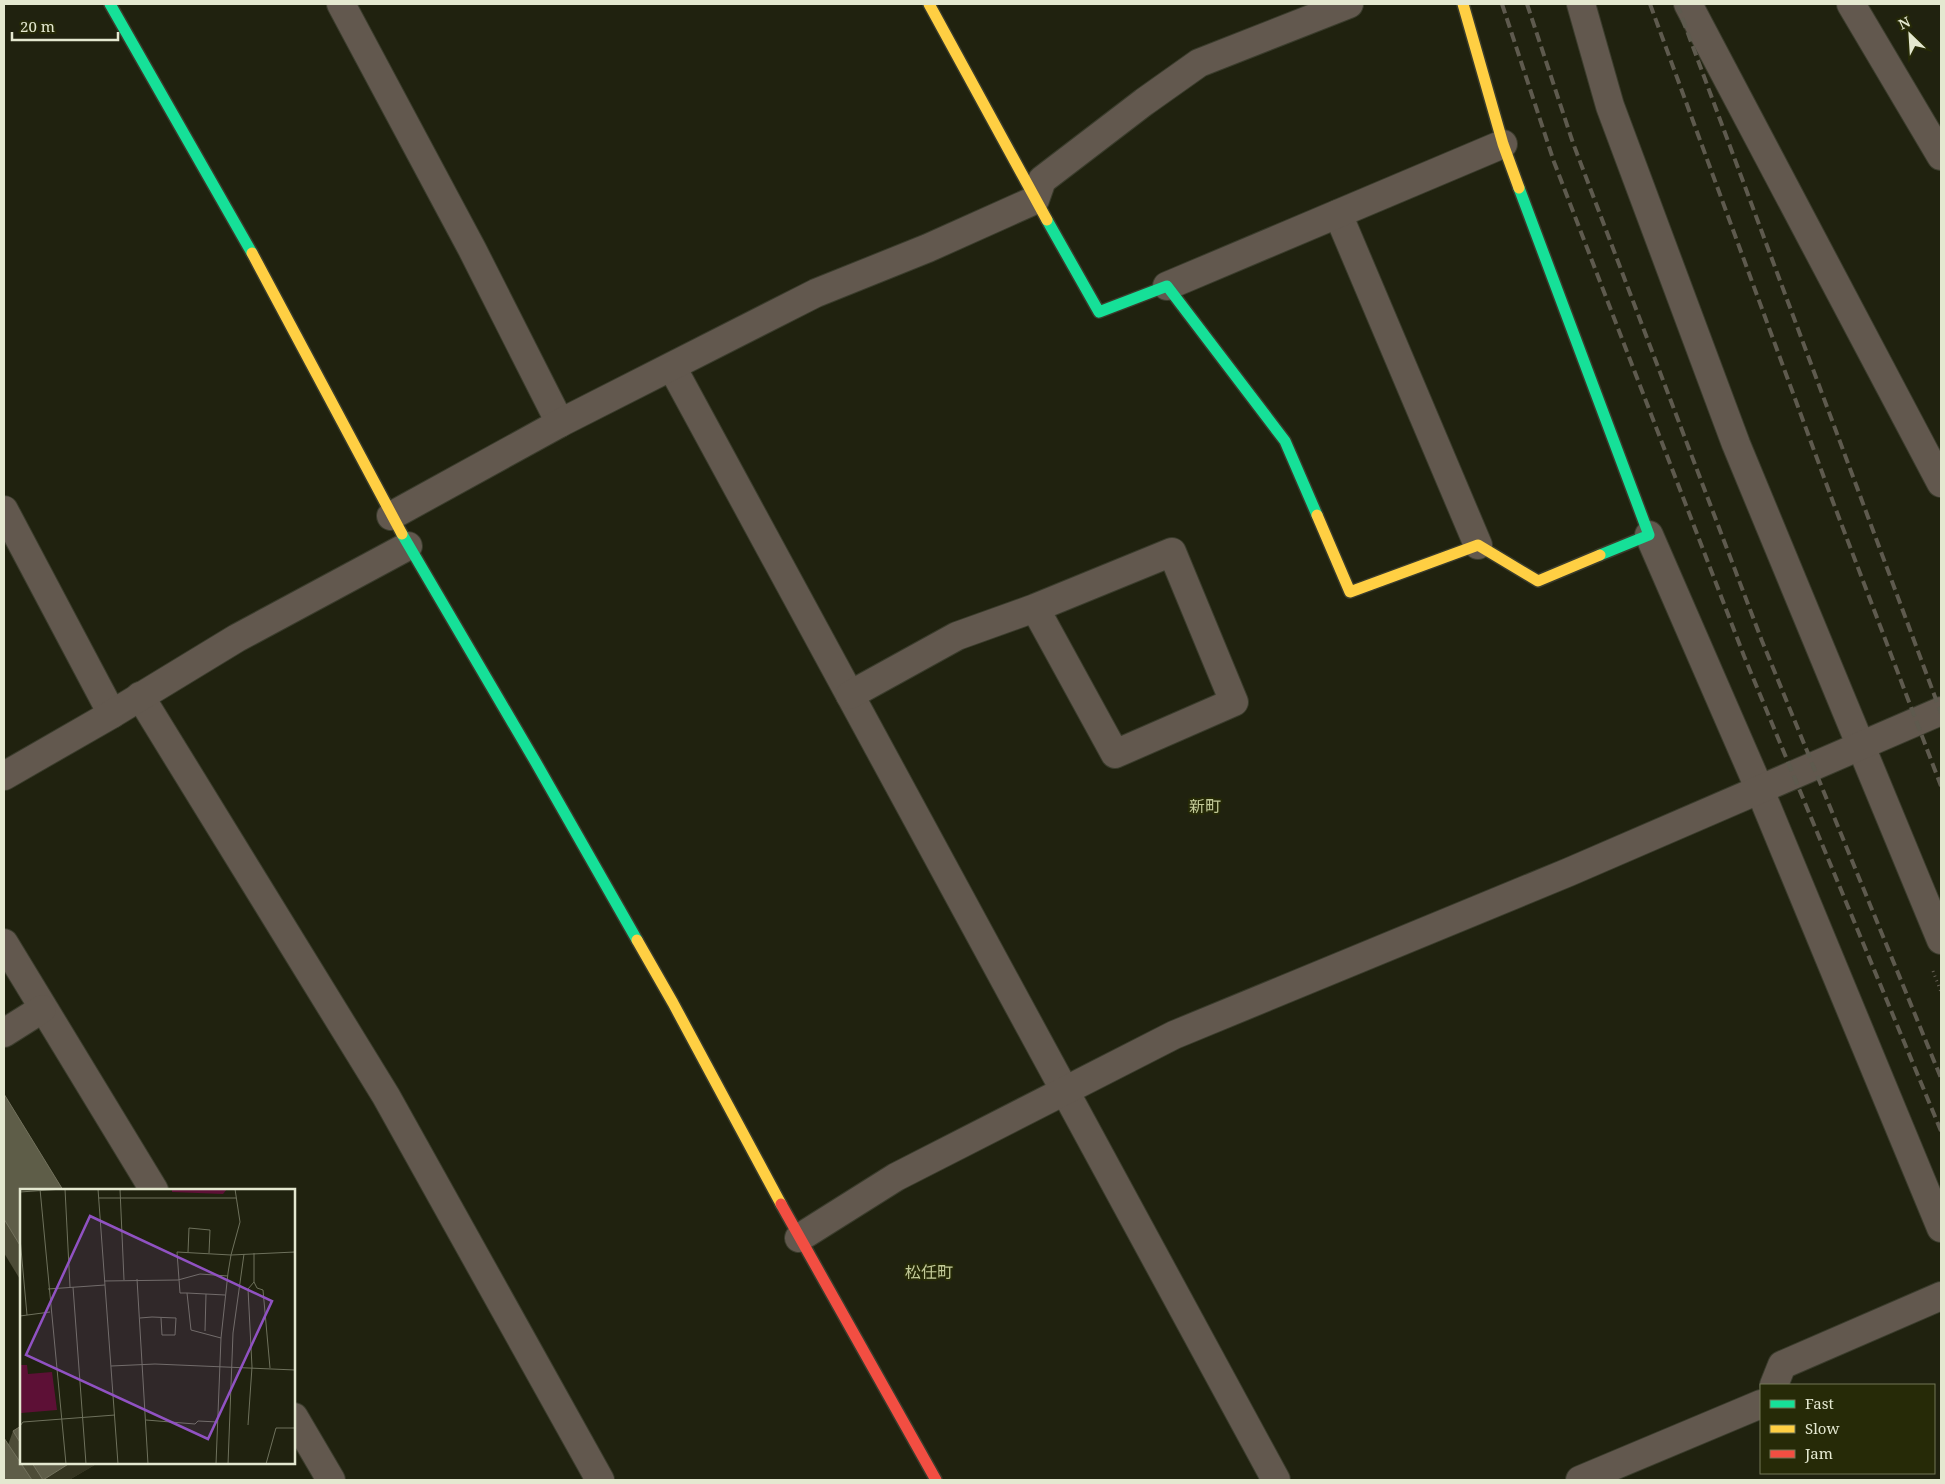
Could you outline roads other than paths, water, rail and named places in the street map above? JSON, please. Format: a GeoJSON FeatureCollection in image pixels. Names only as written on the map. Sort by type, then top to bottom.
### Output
{"type":"FeatureCollection","features":[{"type":"Feature","properties":{"kind":"main road"},"geometry":{"type":"LineString","coordinates":[[110,4],[264,274],[391,516],[535,761],[658,977],[799,1238],[936,1480]]}},
{"type":"Feature","properties":{"kind":"main road"},"geometry":{"type":"LineString","coordinates":[[929,4],[1035,200],[1099,312],[1167,286],[1285,441],[1350,592],[1478,545],[1538,581],[1649,535],[1503,144],[1463,4]]}},
{"type":"Feature","properties":{"kind":"street"},"geometry":{"type":"LineString","coordinates":[[341,4],[472,250],[560,423]]}},
{"type":"Feature","properties":{"kind":"street"},"geometry":{"type":"LineString","coordinates":[[391,516],[560,423],[816,293],[928,248],[1035,200],[1042,180],[1144,102],[1200,64],[1349,4]]}},
{"type":"Feature","properties":{"kind":"street"},"geometry":{"type":"LineString","coordinates":[[1580,4],[1610,106],[1733,435],[1941,940]]}},
{"type":"Feature","properties":{"kind":"street"},"geometry":{"type":"LineString","coordinates":[[1688,4],[1941,483]]}},
{"type":"Feature","properties":{"kind":"street"},"geometry":{"type":"LineString","coordinates":[[1851,4],[1941,156]]}},
{"type":"Feature","properties":{"kind":"street"},"geometry":{"type":"LineString","coordinates":[[1167,286],[1503,144]]}},
{"type":"Feature","properties":{"kind":"street"},"geometry":{"type":"LineString","coordinates":[[1338,214],[1478,545]]}},
{"type":"Feature","properties":{"kind":"street"},"geometry":{"type":"LineString","coordinates":[[672,367],[1276,1480]]}},
{"type":"Feature","properties":{"kind":"street"},"geometry":{"type":"LineString","coordinates":[[4,510],[112,714]]}},
{"type":"Feature","properties":{"kind":"street"},"geometry":{"type":"LineString","coordinates":[[1649,535],[1759,788],[1941,1228]]}},
{"type":"Feature","properties":{"kind":"street"},"geometry":{"type":"LineString","coordinates":[[4,776],[112,714],[237,638],[408,546]]}},
{"type":"Feature","properties":{"kind":"street"},"geometry":{"type":"LineString","coordinates":[[850,695],[957,636],[1035,608],[1172,552],[1234,702],[1115,754],[1035,608]]}},
{"type":"Feature","properties":{"kind":"street"},"geometry":{"type":"LineString","coordinates":[[140,696],[306,962],[386,1096],[600,1480]]}},
{"type":"Feature","properties":{"kind":"street"},"geometry":{"type":"LineString","coordinates":[[799,1238],[896,1177],[1174,1035],[1560,875],[1941,711]]}},
{"type":"Feature","properties":{"kind":"street"},"geometry":{"type":"LineString","coordinates":[[4,943],[42,1009],[153,1189]]}},
{"type":"Feature","properties":{"kind":"street"},"geometry":{"type":"LineString","coordinates":[[4,1033],[42,1009]]}},
{"type":"Feature","properties":{"kind":"street"},"geometry":{"type":"LineString","coordinates":[[1774,1384],[1782,1364],[1941,1296]]}},
{"type":"Feature","properties":{"kind":"street"},"geometry":{"type":"LineString","coordinates":[[1580,1480],[1760,1404]]}},
{"type":"Feature","properties":{"kind":"street"},"geometry":{"type":"LineString","coordinates":[[295,1420],[331,1480]]}},
{"type":"Feature","properties":{"kind":"railway"},"geometry":{"type":"LineString","coordinates":[[1502,4],[1554,162],[1744,656],[1941,1131]]}},
{"type":"Feature","properties":{"kind":"railway"},"geometry":{"type":"LineString","coordinates":[[1527,4],[1573,143],[1762,641],[1941,1078]]}},
{"type":"Feature","properties":{"kind":"railway"},"geometry":{"type":"LineString","coordinates":[[1650,4],[1833,502],[1941,786]]}},
{"type":"Feature","properties":{"kind":"railway"},"geometry":{"type":"LineString","coordinates":[[1677,4],[1941,713]]}},
{"type":"Feature","properties":{"kind":"district","name":"新町"},"geometry":{"type":"Point","coordinates":[1205,806]}},
{"type":"Feature","properties":{"kind":"district","name":"松任町"},"geometry":{"type":"Point","coordinates":[929,1272]}}]}
